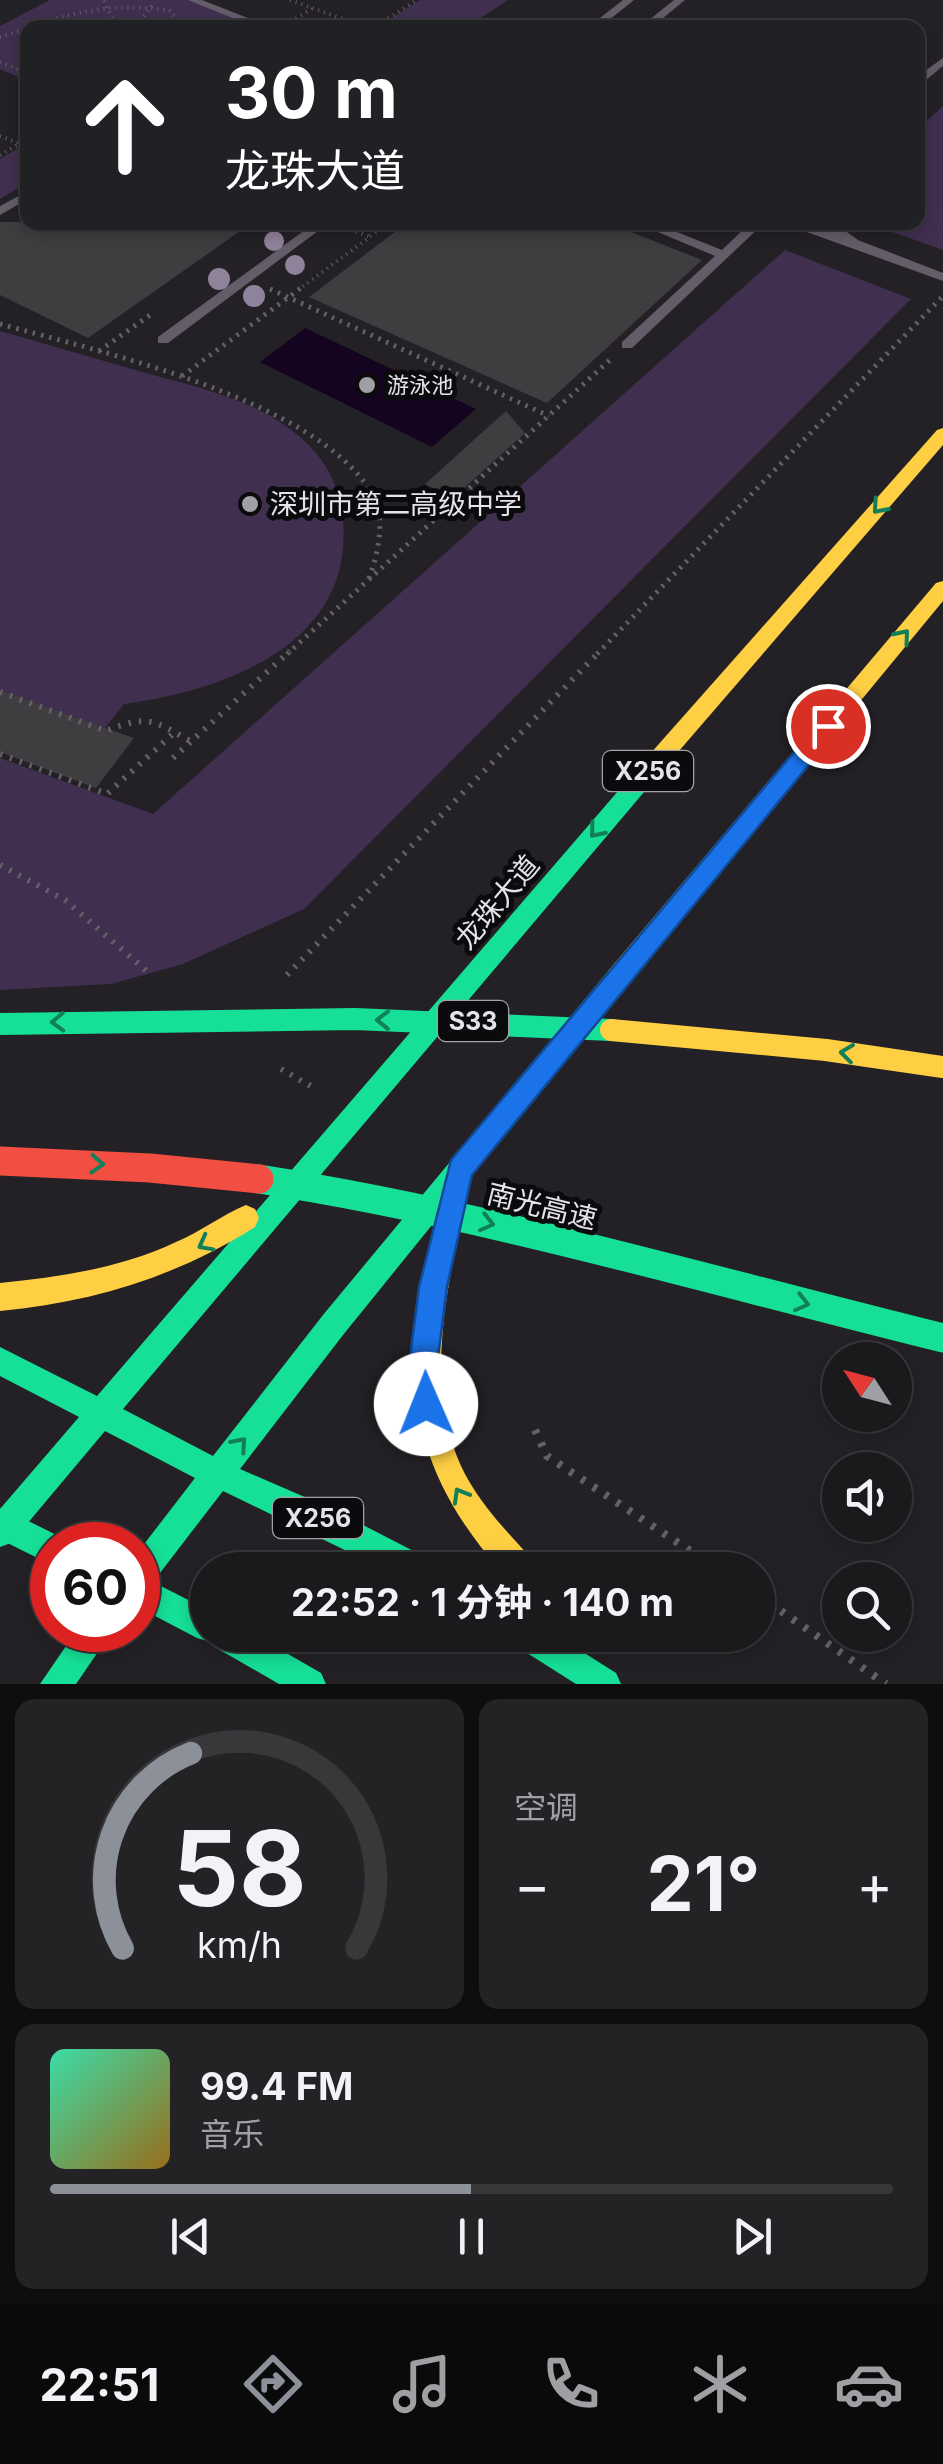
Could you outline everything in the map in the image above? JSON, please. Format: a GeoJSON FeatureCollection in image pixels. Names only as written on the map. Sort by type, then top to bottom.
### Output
{"type":"FeatureCollection","features":[{"type":"Feature","properties":{"kind":"main road","name":"龙珠大道"},"geometry":{"type":"LineString","coordinates":[[101,1412],[608,817],[943,434]]}},
{"type":"Feature","properties":{"kind":"main road"},"geometry":{"type":"LineString","coordinates":[[160,1547],[460,1169],[943,588]]}},
{"type":"Feature","properties":{"kind":"main road","name":"S33"},"geometry":{"type":"LineString","coordinates":[[0,1024],[240,1018],[565,1024],[696,1035],[943,1067]]}},
{"type":"Feature","properties":{"kind":"main road"},"geometry":{"type":"LineString","coordinates":[[0,1298],[50,1294],[168,1263],[230,1230],[284,1189],[358,1114]]}},
{"type":"Feature","properties":{"kind":"main road","name":"南光高速"},"geometry":{"type":"LineString","coordinates":[[0,1160],[96,1163],[228,1176],[396,1201],[943,1338]]}},
{"type":"Feature","properties":{"kind":"main road"},"geometry":{"type":"LineString","coordinates":[[460,1169],[433,1287],[424,1357],[426,1404],[436,1445],[457,1492],[502,1552]]}},
{"type":"Feature","properties":{"kind":"main road"},"geometry":{"type":"LineString","coordinates":[[0,1361],[216,1473]]}},
{"type":"Feature","properties":{"kind":"main road","name":"X256"},"geometry":{"type":"LineString","coordinates":[[0,1532],[101,1412]]}},
{"type":"Feature","properties":{"kind":"main road","name":"X256"},"geometry":{"type":"LineString","coordinates":[[216,1473],[384,1552]]}},
{"type":"Feature","properties":{"kind":"main road"},"geometry":{"type":"LineString","coordinates":[[0,1522],[30,1538]]}},
{"type":"Feature","properties":{"kind":"main road"},"geometry":{"type":"LineString","coordinates":[[160,1603],[190,1617]]}},
{"type":"Feature","properties":{"kind":"main road"},"geometry":{"type":"LineString","coordinates":[[56,1684],[80,1652]]}},
{"type":"Feature","properties":{"kind":"main road"},"geometry":{"type":"LineString","coordinates":[[254,1652],[310,1684]]}},
{"type":"Feature","properties":{"kind":"main road"},"geometry":{"type":"LineString","coordinates":[[554,1652],[604,1684]]}},
{"type":"Feature","properties":{"kind":"main road"},"geometry":{"type":"LineString","coordinates":[[607,1660],[630,1684]]}},
{"type":"Feature","properties":{"kind":"lane"},"geometry":{"type":"LineString","coordinates":[[193,0],[247,20]]}},
{"type":"Feature","properties":{"kind":"lane"},"geometry":{"type":"LineString","coordinates":[[603,20],[629,0]]}},
{"type":"Feature","properties":{"kind":"lane"},"geometry":{"type":"LineString","coordinates":[[654,20],[680,0]]}},
{"type":"Feature","properties":{"kind":"lane"},"geometry":{"type":"LineString","coordinates":[[163,340],[313,230]]}},
{"type":"Feature","properties":{"kind":"lane"},"geometry":{"type":"LineString","coordinates":[[660,230],[724,255]]}},
{"type":"Feature","properties":{"kind":"lane"},"geometry":{"type":"LineString","coordinates":[[626,345],[751,230]]}},
{"type":"Feature","properties":{"kind":"lane"},"geometry":{"type":"LineString","coordinates":[[811,230],[943,277]]}},
{"type":"Feature","properties":{"kind":"lane"},"geometry":{"type":"LineString","coordinates":[[835,230],[854,243]]}},
{"type":"Feature","properties":{"kind":"path"},"geometry":{"type":"LineString","coordinates":[[290,0],[348,20]]}},
{"type":"Feature","properties":{"kind":"path"},"geometry":{"type":"LineString","coordinates":[[384,20],[416,0]]}},
{"type":"Feature","properties":{"kind":"path"},"geometry":{"type":"LineString","coordinates":[[105,3],[109,14],[123,20]]}},
{"type":"Feature","properties":{"kind":"path"},"geometry":{"type":"LineString","coordinates":[[45,20],[67,10],[105,3],[152,6],[179,20]]}},
{"type":"Feature","properties":{"kind":"path"},"geometry":{"type":"LineString","coordinates":[[142,20],[152,6]]}},
{"type":"Feature","properties":{"kind":"path"},"geometry":{"type":"LineString","coordinates":[[292,20],[313,8]]}},
{"type":"Feature","properties":{"kind":"path"},"geometry":{"type":"LineString","coordinates":[[0,136],[19,144]]}},
{"type":"Feature","properties":{"kind":"path"},"geometry":{"type":"LineString","coordinates":[[0,154],[19,144]]}},
{"type":"Feature","properties":{"kind":"path"},"geometry":{"type":"LineString","coordinates":[[354,230],[371,237]]}},
{"type":"Feature","properties":{"kind":"path"},"geometry":{"type":"LineString","coordinates":[[181,377],[380,230]]}},
{"type":"Feature","properties":{"kind":"path"},"geometry":{"type":"LineString","coordinates":[[274,988],[943,296]]}},
{"type":"Feature","properties":{"kind":"path"},"geometry":{"type":"LineString","coordinates":[[289,297],[550,416]]}},
{"type":"Feature","properties":{"kind":"path"},"geometry":{"type":"LineString","coordinates":[[0,324],[221,390],[317,440],[357,472],[373,494],[378,557],[366,586]]}},
{"type":"Feature","properties":{"kind":"path"},"geometry":{"type":"LineString","coordinates":[[174,758],[626,345]]}},
{"type":"Feature","properties":{"kind":"path"},"geometry":{"type":"LineString","coordinates":[[410,353],[418,346]]}},
{"type":"Feature","properties":{"kind":"path"},"geometry":{"type":"LineString","coordinates":[[0,692],[106,730],[139,718],[192,742]]}},
{"type":"Feature","properties":{"kind":"path"},"geometry":{"type":"LineString","coordinates":[[0,754],[107,794],[175,732]]}},
{"type":"Feature","properties":{"kind":"path"},"geometry":{"type":"LineString","coordinates":[[535,1430],[547,1456],[692,1552]]}},
{"type":"Feature","properties":{"kind":"path"},"geometry":{"type":"LineString","coordinates":[[775,1607],[886,1684]]}},
{"type":"Feature","properties":{"kind":"shaded area"},"geometry":{"type":"Polygon","coordinates":[[[50,0],[188,0],[241,20],[20,20],[20,78],[0,69],[0,26],[50,0]]]}},
{"type":"Feature","properties":{"kind":"shaded area"},"geometry":{"type":"Polygon","coordinates":[[[420,0],[508,0],[478,20],[388,20],[420,0]]]}},
{"type":"Feature","properties":{"kind":"shaded area"},"geometry":{"type":"Polygon","coordinates":[[[943,106],[943,250],[887,230],[925,230],[925,123],[943,106]]]}},
{"type":"Feature","properties":{"kind":"shaded area"},"geometry":{"type":"Polygon","coordinates":[[[20,147],[20,187],[0,199],[0,159],[20,147]]]}},
{"type":"Feature","properties":{"kind":"shaded area"},"geometry":{"type":"Polygon","coordinates":[[[785,250],[911,299],[304,909],[183,964],[111,984],[0,990],[0,758],[153,814],[785,250]]]}},
{"type":"Feature","properties":{"kind":"shaded area","name":"游泳池"},"geometry":{"type":"Polygon","coordinates":[[[305,328],[476,409],[432,447],[260,362],[305,328]]]}},
{"type":"Feature","properties":{"kind":"shaded area"},"geometry":{"type":"Polygon","coordinates":[[[0,331],[237,401],[287,427],[309,446],[333,479],[343,521],[341,564],[327,600],[305,630],[275,654],[240,673],[202,687],[124,704],[105,728],[0,690],[0,331]]]}},
{"type":"Feature","properties":{"kind":"building"},"geometry":{"type":"Polygon","coordinates":[[[0,222],[20,222],[20,230],[242,230],[88,338],[0,295],[0,222]]]}},
{"type":"Feature","properties":{"kind":"building"},"geometry":{"type":"Polygon","coordinates":[[[397,230],[626,230],[702,260],[547,403],[309,297],[397,230]]]}},
{"type":"Feature","properties":{"kind":"building"},"geometry":{"type":"Polygon","coordinates":[[[506,411],[525,433],[453,498],[425,484],[506,411]]]}},
{"type":"Feature","properties":{"kind":"building"},"geometry":{"type":"Polygon","coordinates":[[[0,690],[134,738],[96,788],[0,752],[0,690]]]}},
{"type":"Feature","properties":{"kind":"traffic: fast"},"geometry":{"type":"LineString","coordinates":[[0,1532],[658,760]]}},
{"type":"Feature","properties":{"kind":"traffic: fast"},"geometry":{"type":"LineString","coordinates":[[160,1548],[333,1325],[618,977]]}},
{"type":"Feature","properties":{"kind":"traffic: fast"},"geometry":{"type":"LineString","coordinates":[[0,1024],[355,1019],[611,1030]]}},
{"type":"Feature","properties":{"kind":"traffic: fast"},"geometry":{"type":"LineString","coordinates":[[259,1179],[432,1209],[943,1338]]}},
{"type":"Feature","properties":{"kind":"traffic: fast"},"geometry":{"type":"LineString","coordinates":[[0,1361],[216,1473],[383,1552]]}},
{"type":"Feature","properties":{"kind":"traffic: fast"},"geometry":{"type":"LineString","coordinates":[[0,1523],[30,1538]]}},
{"type":"Feature","properties":{"kind":"traffic: fast"},"geometry":{"type":"LineString","coordinates":[[160,1602],[190,1618]]}},
{"type":"Feature","properties":{"kind":"traffic: fast"},"geometry":{"type":"LineString","coordinates":[[56,1684],[80,1652]]}},
{"type":"Feature","properties":{"kind":"traffic: fast"},"geometry":{"type":"LineString","coordinates":[[254,1652],[310,1684]]}},
{"type":"Feature","properties":{"kind":"traffic: fast"},"geometry":{"type":"LineString","coordinates":[[554,1652],[605,1684]]}},
{"type":"Feature","properties":{"kind":"traffic: slow"},"geometry":{"type":"LineString","coordinates":[[658,760],[943,434]]}},
{"type":"Feature","properties":{"kind":"traffic: slow"},"geometry":{"type":"LineString","coordinates":[[618,977],[943,588]]}},
{"type":"Feature","properties":{"kind":"traffic: slow"},"geometry":{"type":"LineString","coordinates":[[611,1030],[826,1050],[943,1067]]}},
{"type":"Feature","properties":{"kind":"traffic: slow"},"geometry":{"type":"LineString","coordinates":[[457,1186],[440,1259],[429,1333],[430,1407],[452,1479],[506,1552]]}},
{"type":"Feature","properties":{"kind":"traffic: slow"},"geometry":{"type":"LineString","coordinates":[[0,1297],[66,1289],[129,1274],[189,1251],[246,1218]]}},
{"type":"Feature","properties":{"kind":"traffic: jam"},"geometry":{"type":"LineString","coordinates":[[0,1161],[150,1168],[259,1179]]}},
{"type":"Feature","properties":{"kind":"place","name":"游泳池"},"geometry":{"type":"Point","coordinates":[367,385]}},
{"type":"Feature","properties":{"kind":"place","name":"深圳市第二高级中学"},"geometry":{"type":"Point","coordinates":[250,504]}},
{"type":"Feature","properties":{"kind":"route"},"geometry":{"type":"LineString","coordinates":[[426,1404],[424,1357],[433,1287],[460,1169],[828,726]]}}]}
